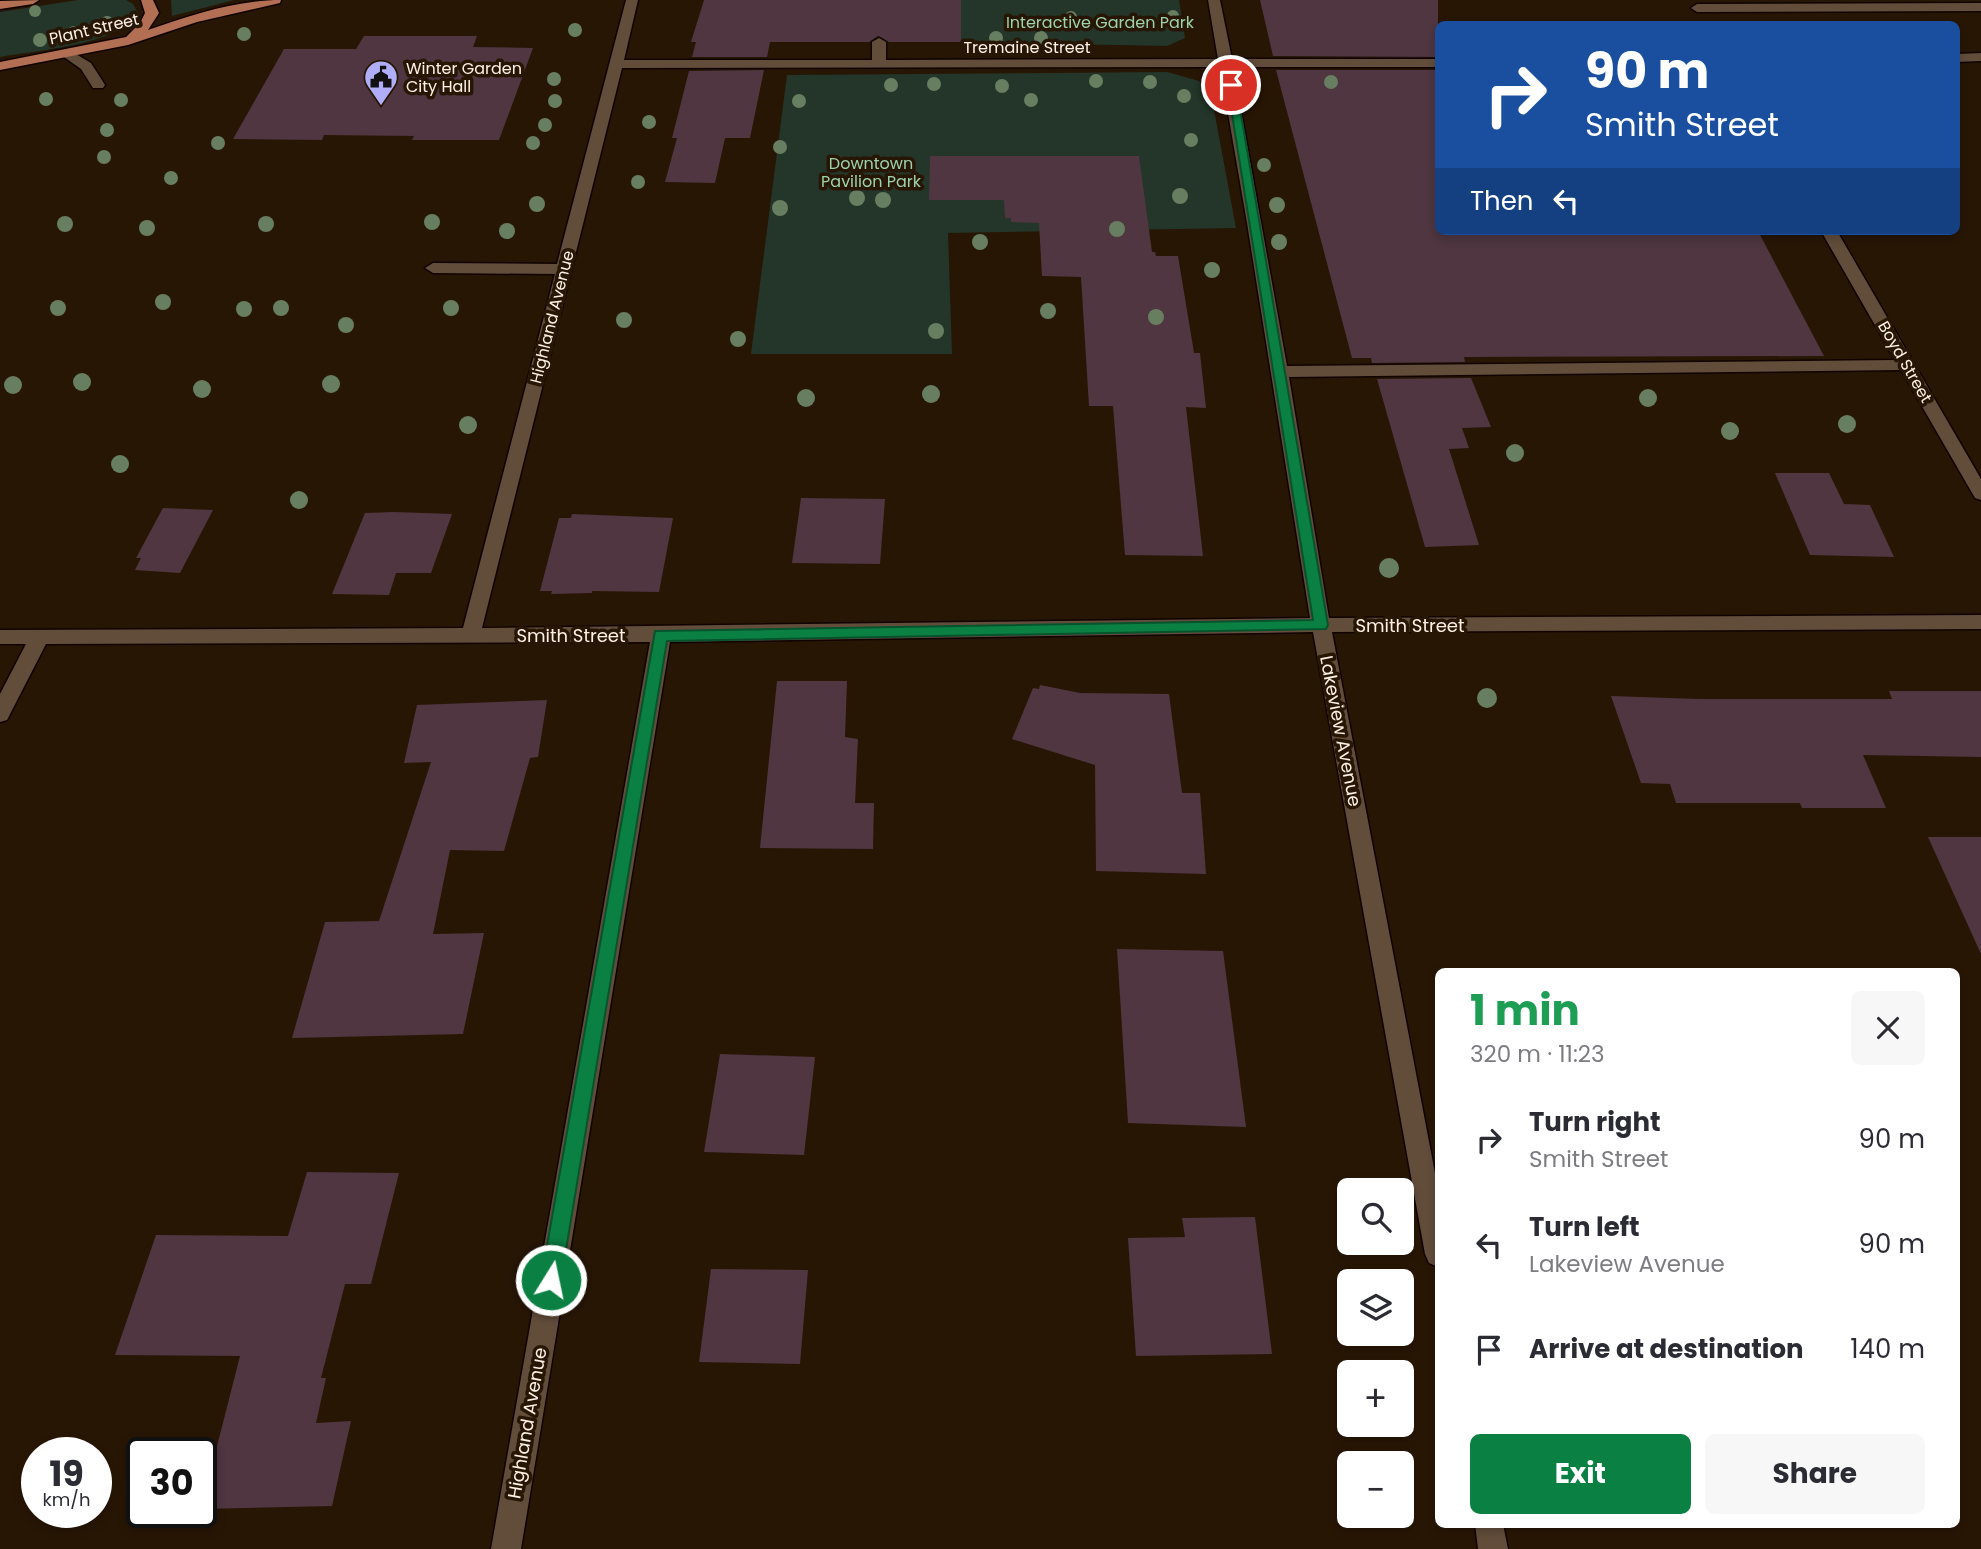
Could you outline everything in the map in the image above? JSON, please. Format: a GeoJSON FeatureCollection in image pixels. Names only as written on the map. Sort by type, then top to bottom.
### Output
{"type":"FeatureCollection","features":[{"type":"Feature","properties":{"kind":"main road"},"geometry":{"type":"LineString","coordinates":[[0,5],[26,0]]}},
{"type":"Feature","properties":{"kind":"main road"},"geometry":{"type":"LineString","coordinates":[[128,41],[146,25],[152,13],[147,0]]}},
{"type":"Feature","properties":{"kind":"main road","name":"Plant Street"},"geometry":{"type":"LineString","coordinates":[[0,66],[128,41],[193,19],[275,0]]}},
{"type":"Feature","properties":{"kind":"street","name":"Highland Avenue"},"geometry":{"type":"LineString","coordinates":[[471,634],[632,0]]}},
{"type":"Feature","properties":{"kind":"street","name":"Lakeview Avenue"},"geometry":{"type":"LineString","coordinates":[[1214,0],[1321,625],[1435,1238]]}},
{"type":"Feature","properties":{"kind":"street"},"geometry":{"type":"LineString","coordinates":[[1694,4],[1981,7]]}},
{"type":"Feature","properties":{"kind":"street"},"geometry":{"type":"LineString","coordinates":[[1694,4],[1705,21]]}},
{"type":"Feature","properties":{"kind":"street"},"geometry":{"type":"LineString","coordinates":[[879,42],[879,64]]}},
{"type":"Feature","properties":{"kind":"street"},"geometry":{"type":"LineString","coordinates":[[69,54],[86,66],[98,85]]}},
{"type":"Feature","properties":{"kind":"street"},"geometry":{"type":"LineString","coordinates":[[1960,58],[1981,57]]}},
{"type":"Feature","properties":{"kind":"street","name":"Tremaine Street"},"geometry":{"type":"LineString","coordinates":[[616,64],[1435,63]]}},
{"type":"Feature","properties":{"kind":"street","name":"Boyd Street"},"geometry":{"type":"LineString","coordinates":[[1831,235],[1981,494]]}},
{"type":"Feature","properties":{"kind":"street"},"geometry":{"type":"LineString","coordinates":[[433,268],[565,269]]}},
{"type":"Feature","properties":{"kind":"street"},"geometry":{"type":"LineString","coordinates":[[1279,372],[1906,365]]}},
{"type":"Feature","properties":{"kind":"street","name":"Smith Street"},"geometry":{"type":"LineString","coordinates":[[0,637],[661,635],[1321,625],[1981,622]]}},
{"type":"Feature","properties":{"kind":"street","name":"Highland Avenue"},"geometry":{"type":"LineString","coordinates":[[506,1549],[661,635]]}},
{"type":"Feature","properties":{"kind":"street"},"geometry":{"type":"LineString","coordinates":[[0,714],[40,636]]}},
{"type":"Feature","properties":{"kind":"street"},"geometry":{"type":"LineString","coordinates":[[1490,1528],[1493,1549]]}},
{"type":"Feature","properties":{"kind":"green space"},"geometry":{"type":"Polygon","coordinates":[[[78,0],[126,0],[133,4],[138,13],[129,24],[97,39],[0,57],[0,12],[78,0]]]}},
{"type":"Feature","properties":{"kind":"green space"},"geometry":{"type":"Polygon","coordinates":[[[171,0],[234,0],[172,16],[171,0]]]}},
{"type":"Feature","properties":{"kind":"green space","name":"Interactive Garden Park"},"geometry":{"type":"Polygon","coordinates":[[[961,0],[1179,0],[1185,38],[1167,46],[961,42],[961,0]]]}},
{"type":"Feature","properties":{"kind":"green space","name":"Downtown Pavilion Park"},"geometry":{"type":"Polygon","coordinates":[[[1167,72],[1199,81],[1212,99],[1236,228],[948,233],[952,354],[751,354],[787,75],[1167,72]]]}},
{"type":"Feature","properties":{"kind":"building"},"geometry":{"type":"Polygon","coordinates":[[[704,0],[961,0],[961,42],[889,42],[878,36],[869,42],[770,42],[767,57],[692,57],[696,42],[691,42],[704,0]]]}},
{"type":"Feature","properties":{"kind":"building"},"geometry":{"type":"Polygon","coordinates":[[[1260,0],[1438,0],[1435,57],[1273,56],[1260,0]]]}},
{"type":"Feature","properties":{"kind":"building","name":"Winter Garden City Hall"},"geometry":{"type":"Polygon","coordinates":[[[364,36],[477,36],[473,47],[533,48],[499,140],[412,140],[414,136],[324,135],[322,140],[233,139],[284,49],[356,49],[364,36]]]}},
{"type":"Feature","properties":{"kind":"building"},"geometry":{"type":"Polygon","coordinates":[[[764,70],[750,138],[725,138],[715,183],[665,182],[677,138],[672,138],[689,71],[764,70]]]}},
{"type":"Feature","properties":{"kind":"building"},"geometry":{"type":"Polygon","coordinates":[[[1276,70],[1435,70],[1435,235],[1760,235],[1824,356],[1464,357],[1465,362],[1372,363],[1371,358],[1352,358],[1276,70]]]}},
{"type":"Feature","properties":{"kind":"building"},"geometry":{"type":"Polygon","coordinates":[[[930,156],[1139,156],[1152,252],[1155,252],[1156,256],[1178,256],[1194,353],[1200,353],[1206,408],[1186,407],[1203,556],[1125,555],[1113,406],[1089,406],[1081,277],[1042,276],[1039,223],[1011,222],[1011,218],[1005,218],[1004,200],[929,200],[930,156]]]}},
{"type":"Feature","properties":{"kind":"building"},"geometry":{"type":"Polygon","coordinates":[[[1471,378],[1491,427],[1462,428],[1469,448],[1449,449],[1479,545],[1425,547],[1377,379],[1471,378]]]}},
{"type":"Feature","properties":{"kind":"building"},"geometry":{"type":"Polygon","coordinates":[[[1775,473],[1829,473],[1844,504],[1870,505],[1894,557],[1810,555],[1775,473]]]}},
{"type":"Feature","properties":{"kind":"building"},"geometry":{"type":"Polygon","coordinates":[[[801,498],[885,499],[880,564],[792,563],[801,498]]]}},
{"type":"Feature","properties":{"kind":"building"},"geometry":{"type":"Polygon","coordinates":[[[163,508],[213,510],[180,573],[135,570],[141,558],[136,558],[163,508]]]}},
{"type":"Feature","properties":{"kind":"building"},"geometry":{"type":"Polygon","coordinates":[[[365,513],[452,514],[431,573],[396,573],[389,595],[332,594],[365,513]]]}},
{"type":"Feature","properties":{"kind":"building"},"geometry":{"type":"Polygon","coordinates":[[[572,514],[673,518],[659,592],[592,591],[551,594],[552,591],[540,591],[559,518],[571,518],[572,514]]]}},
{"type":"Feature","properties":{"kind":"building"},"geometry":{"type":"Polygon","coordinates":[[[777,681],[847,681],[845,737],[858,739],[855,803],[874,803],[873,849],[760,848],[777,681]]]}},
{"type":"Feature","properties":{"kind":"building"},"geometry":{"type":"Polygon","coordinates":[[[1040,685],[1080,693],[1169,694],[1182,793],[1200,793],[1206,874],[1096,871],[1095,765],[1012,739],[1033,688],[1039,689],[1040,685]]]}},
{"type":"Feature","properties":{"kind":"building"},"geometry":{"type":"Polygon","coordinates":[[[1889,691],[1981,691],[1981,757],[1863,755],[1886,808],[1802,808],[1800,803],[1676,803],[1670,784],[1641,783],[1611,696],[1892,699],[1889,691]]]}},
{"type":"Feature","properties":{"kind":"building"},"geometry":{"type":"Polygon","coordinates":[[[547,700],[538,757],[530,758],[504,851],[450,850],[433,934],[484,933],[463,1034],[292,1038],[325,922],[379,921],[431,762],[404,763],[417,705],[547,700]]]}},
{"type":"Feature","properties":{"kind":"building"},"geometry":{"type":"Polygon","coordinates":[[[1928,837],[1981,837],[1981,954],[1928,837]]]}},
{"type":"Feature","properties":{"kind":"building"},"geometry":{"type":"Polygon","coordinates":[[[1117,949],[1223,951],[1246,1127],[1128,1123],[1117,949]]]}},
{"type":"Feature","properties":{"kind":"building"},"geometry":{"type":"Polygon","coordinates":[[[720,1054],[815,1057],[804,1155],[704,1152],[720,1054]]]}},
{"type":"Feature","properties":{"kind":"building"},"geometry":{"type":"Polygon","coordinates":[[[307,1172],[399,1173],[371,1284],[345,1284],[321,1378],[326,1378],[316,1423],[351,1421],[332,1506],[217,1509],[217,1446],[240,1356],[115,1355],[156,1235],[288,1236],[307,1172]]]}},
{"type":"Feature","properties":{"kind":"building"},"geometry":{"type":"Polygon","coordinates":[[[1255,1217],[1272,1354],[1136,1356],[1128,1238],[1185,1237],[1182,1218],[1255,1217]]]}},
{"type":"Feature","properties":{"kind":"building"},"geometry":{"type":"Polygon","coordinates":[[[711,1269],[808,1270],[800,1364],[699,1362],[711,1269]]]}},
{"type":"Feature","properties":{"kind":"place","name":"Winter Garden City Hall"},"geometry":{"type":"Point","coordinates":[381,107]}},
{"type":"Feature","properties":{"kind":"route"},"geometry":{"type":"LineString","coordinates":[[551,1280],[661,635],[1321,625],[1231,85]]}}]}
